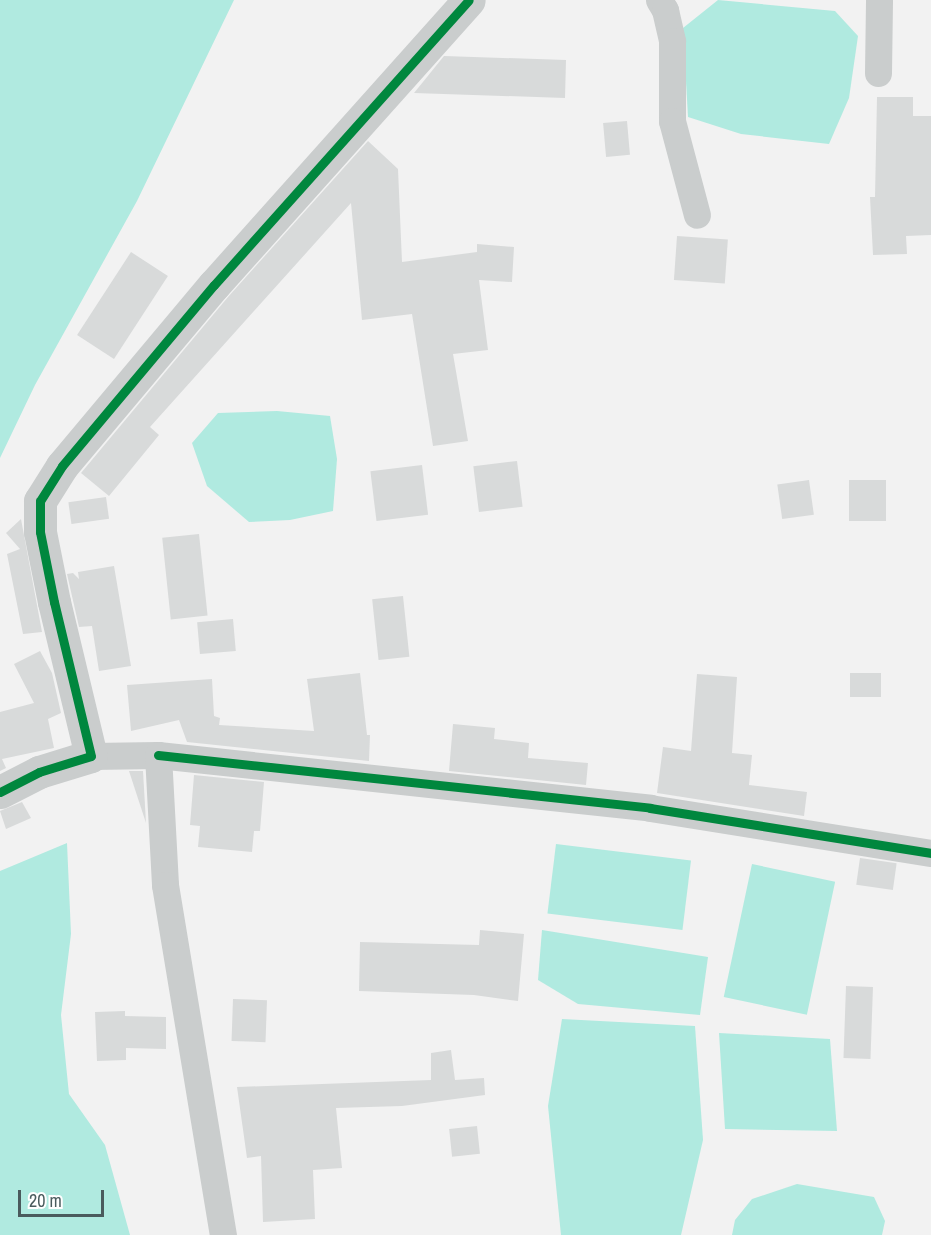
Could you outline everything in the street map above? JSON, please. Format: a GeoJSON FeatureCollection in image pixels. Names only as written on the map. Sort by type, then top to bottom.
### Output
{"type":"FeatureCollection","features":[{"type":"Feature","properties":{"kind":"street"},"geometry":{"type":"LineString","coordinates":[[91,756],[54,602],[40,532],[40,501],[62,466],[192,311],[469,0]]}},
{"type":"Feature","properties":{"kind":"street"},"geometry":{"type":"LineString","coordinates":[[878,73],[879,0]]}},
{"type":"Feature","properties":{"kind":"street"},"geometry":{"type":"LineString","coordinates":[[669,3],[672,41],[672,121],[697,215]]}},
{"type":"Feature","properties":{"kind":"street"},"geometry":{"type":"LineString","coordinates":[[158,755],[165,885],[224,1235]]}},
{"type":"Feature","properties":{"kind":"street"},"geometry":{"type":"LineString","coordinates":[[0,792],[39,772],[91,756],[158,755],[650,808],[931,853]]}},
{"type":"Feature","properties":{"kind":"shaded area"},"geometry":{"type":"Polygon","coordinates":[[[0,0],[234,0],[137,201],[35,385],[0,458],[0,0]]]}},
{"type":"Feature","properties":{"kind":"shaded area"},"geometry":{"type":"Polygon","coordinates":[[[718,0],[835,11],[858,36],[849,98],[829,144],[741,134],[688,117],[683,28],[718,0]]]}},
{"type":"Feature","properties":{"kind":"shaded area"},"geometry":{"type":"Polygon","coordinates":[[[277,411],[330,416],[337,459],[333,511],[290,520],[249,522],[207,486],[192,443],[218,413],[277,411]]]}},
{"type":"Feature","properties":{"kind":"shaded area"},"geometry":{"type":"Polygon","coordinates":[[[67,843],[71,934],[61,1015],[69,1094],[105,1145],[130,1235],[0,1235],[0,871],[67,843]]]}},
{"type":"Feature","properties":{"kind":"shaded area"},"geometry":{"type":"Polygon","coordinates":[[[556,844],[691,861],[682,930],[547,913],[556,844]]]}},
{"type":"Feature","properties":{"kind":"shaded area"},"geometry":{"type":"Polygon","coordinates":[[[752,864],[835,882],[807,1015],[724,997],[752,864]]]}},
{"type":"Feature","properties":{"kind":"shaded area"},"geometry":{"type":"Polygon","coordinates":[[[542,930],[708,957],[700,1015],[578,1004],[538,980],[542,930]]]}},
{"type":"Feature","properties":{"kind":"shaded area"},"geometry":{"type":"Polygon","coordinates":[[[562,1019],[695,1026],[703,1140],[681,1235],[561,1235],[548,1106],[562,1019]]]}},
{"type":"Feature","properties":{"kind":"shaded area"},"geometry":{"type":"Polygon","coordinates":[[[719,1033],[830,1039],[837,1131],[725,1129],[719,1033]]]}},
{"type":"Feature","properties":{"kind":"shaded area"},"geometry":{"type":"Polygon","coordinates":[[[797,1184],[874,1197],[885,1221],[882,1235],[732,1235],[735,1220],[752,1199],[797,1184]]]}},
{"type":"Feature","properties":{"kind":"building"},"geometry":{"type":"Polygon","coordinates":[[[444,56],[566,60],[565,98],[414,93],[444,56]]]}},
{"type":"Feature","properties":{"kind":"building"},"geometry":{"type":"Polygon","coordinates":[[[877,97],[913,97],[913,116],[931,116],[931,235],[906,236],[907,254],[873,255],[870,197],[875,197],[877,97]]]}},
{"type":"Feature","properties":{"kind":"building"},"geometry":{"type":"Polygon","coordinates":[[[627,121],[630,155],[606,157],[603,123],[627,121]]]}},
{"type":"Feature","properties":{"kind":"building"},"geometry":{"type":"Polygon","coordinates":[[[368,141],[398,169],[402,262],[477,252],[477,244],[514,247],[512,282],[479,280],[488,350],[453,354],[468,441],[433,446],[412,314],[362,320],[351,203],[150,427],[159,435],[109,496],[81,473],[228,297],[368,141]]]}},
{"type":"Feature","properties":{"kind":"building"},"geometry":{"type":"Polygon","coordinates":[[[677,236],[728,240],[725,283],[674,280],[677,236]]]}},
{"type":"Feature","properties":{"kind":"building"},"geometry":{"type":"Polygon","coordinates":[[[131,252],[168,276],[114,359],[77,335],[131,252]]]}},
{"type":"Feature","properties":{"kind":"building"},"geometry":{"type":"Polygon","coordinates":[[[517,461],[523,507],[479,512],[473,466],[517,461]]]}},
{"type":"Feature","properties":{"kind":"building"},"geometry":{"type":"Polygon","coordinates":[[[422,465],[428,515],[376,521],[370,471],[422,465]]]}},
{"type":"Feature","properties":{"kind":"building"},"geometry":{"type":"Polygon","coordinates":[[[809,480],[814,515],[782,519],[777,484],[809,480]]]}},
{"type":"Feature","properties":{"kind":"building"},"geometry":{"type":"Polygon","coordinates":[[[849,480],[886,480],[886,521],[849,521],[849,480]]]}},
{"type":"Feature","properties":{"kind":"building"},"geometry":{"type":"Polygon","coordinates":[[[106,497],[109,519],[71,524],[68,502],[106,497]]]}},
{"type":"Feature","properties":{"kind":"building"},"geometry":{"type":"Polygon","coordinates":[[[21,519],[42,632],[23,634],[7,554],[20,549],[6,533],[21,519]]]}},
{"type":"Feature","properties":{"kind":"building"},"geometry":{"type":"Polygon","coordinates":[[[199,534],[208,616],[171,619],[162,538],[199,534]]]}},
{"type":"Feature","properties":{"kind":"building"},"geometry":{"type":"Polygon","coordinates":[[[114,566],[131,666],[99,671],[92,626],[79,627],[67,574],[73,573],[79,579],[78,572],[114,566]]]}},
{"type":"Feature","properties":{"kind":"building"},"geometry":{"type":"Polygon","coordinates":[[[403,596],[409,657],[379,660],[372,599],[403,596]]]}},
{"type":"Feature","properties":{"kind":"building"},"geometry":{"type":"Polygon","coordinates":[[[233,619],[236,651],[200,654],[197,622],[233,619]]]}},
{"type":"Feature","properties":{"kind":"building"},"geometry":{"type":"Polygon","coordinates":[[[40,651],[52,673],[61,713],[48,719],[54,748],[2,759],[6,768],[0,771],[0,712],[34,703],[14,664],[40,651]]]}},
{"type":"Feature","properties":{"kind":"building"},"geometry":{"type":"Polygon","coordinates":[[[360,673],[367,735],[370,735],[369,761],[187,742],[179,720],[131,731],[127,685],[212,679],[214,716],[220,718],[219,725],[314,731],[307,679],[360,673]]]}},
{"type":"Feature","properties":{"kind":"building"},"geometry":{"type":"Polygon","coordinates":[[[850,673],[881,673],[881,697],[850,697],[850,673]]]}},
{"type":"Feature","properties":{"kind":"building"},"geometry":{"type":"Polygon","coordinates":[[[697,674],[737,677],[732,753],[752,755],[749,785],[807,792],[804,816],[657,793],[663,747],[691,751],[697,674]]]}},
{"type":"Feature","properties":{"kind":"building"},"geometry":{"type":"Polygon","coordinates":[[[453,724],[495,728],[494,739],[529,743],[528,758],[588,763],[586,785],[449,771],[453,724]]]}},
{"type":"Feature","properties":{"kind":"building"},"geometry":{"type":"Polygon","coordinates":[[[129,771],[143,771],[146,823],[129,771]]]}},
{"type":"Feature","properties":{"kind":"building"},"geometry":{"type":"Polygon","coordinates":[[[194,775],[264,782],[260,831],[254,831],[252,852],[198,847],[200,826],[190,825],[194,775]]]}},
{"type":"Feature","properties":{"kind":"building"},"geometry":{"type":"Polygon","coordinates":[[[22,802],[31,818],[6,829],[0,811],[22,802]]]}},
{"type":"Feature","properties":{"kind":"building"},"geometry":{"type":"Polygon","coordinates":[[[860,858],[897,863],[893,890],[856,885],[860,858]]]}},
{"type":"Feature","properties":{"kind":"building"},"geometry":{"type":"Polygon","coordinates":[[[480,930],[524,934],[518,1001],[474,995],[359,991],[360,942],[479,945],[480,930]]]}},
{"type":"Feature","properties":{"kind":"building"},"geometry":{"type":"Polygon","coordinates":[[[846,986],[873,987],[870,1059],[843,1058],[846,986]]]}},
{"type":"Feature","properties":{"kind":"building"},"geometry":{"type":"Polygon","coordinates":[[[233,999],[267,1000],[266,1042],[232,1041],[233,999]]]}},
{"type":"Feature","properties":{"kind":"building"},"geometry":{"type":"Polygon","coordinates":[[[125,1011],[125,1016],[166,1017],[166,1049],[126,1048],[126,1060],[97,1061],[95,1012],[125,1011]]]}},
{"type":"Feature","properties":{"kind":"building"},"geometry":{"type":"Polygon","coordinates":[[[451,1050],[455,1080],[484,1078],[485,1095],[402,1106],[336,1108],[342,1168],[313,1170],[315,1219],[263,1222],[261,1156],[247,1158],[237,1087],[431,1080],[431,1053],[451,1050]]]}},
{"type":"Feature","properties":{"kind":"building"},"geometry":{"type":"Polygon","coordinates":[[[477,1126],[480,1154],[452,1157],[449,1129],[477,1126]]]}},
{"type":"Feature","properties":{"kind":"cycle path"},"geometry":{"type":"LineString","coordinates":[[0,792],[39,772],[91,756],[54,602],[40,532],[40,501],[62,466],[214,285],[469,0]]}},
{"type":"Feature","properties":{"kind":"cycle path"},"geometry":{"type":"LineString","coordinates":[[158,755],[650,808],[931,853]]}}]}
